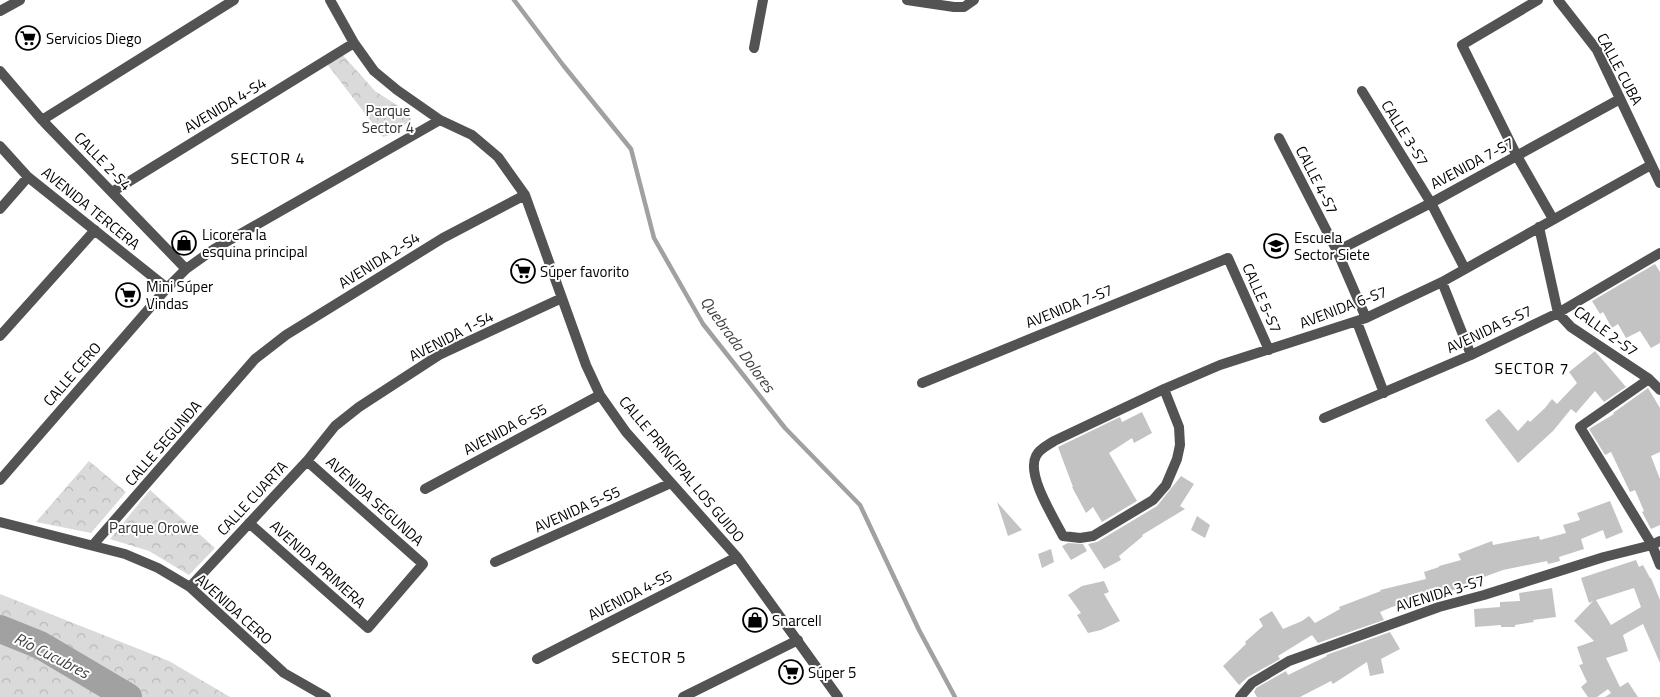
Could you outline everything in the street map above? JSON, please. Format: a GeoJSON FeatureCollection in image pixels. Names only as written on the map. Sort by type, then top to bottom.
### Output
{"type":"FeatureCollection","features":[{"type":"Feature","properties":{"kind":"street"},"geometry":{"type":"LineString","coordinates":[[0,11],[20,0]]}},
{"type":"Feature","properties":{"kind":"street"},"geometry":{"type":"LineString","coordinates":[[42,120],[234,0]]}},
{"type":"Feature","properties":{"kind":"street","name":"CALLE PRINCIPAL LOS GUIDO"},"geometry":{"type":"LineString","coordinates":[[330,0],[354,43],[374,71],[397,90],[440,120],[472,135],[498,156],[525,195],[586,365],[600,395],[626,432],[738,557],[838,697]]}},
{"type":"Feature","properties":{"kind":"street"},"geometry":{"type":"LineString","coordinates":[[754,48],[763,0]]}},
{"type":"Feature","properties":{"kind":"street"},"geometry":{"type":"LineString","coordinates":[[907,0],[954,7],[964,7],[974,0]]}},
{"type":"Feature","properties":{"kind":"street"},"geometry":{"type":"LineString","coordinates":[[1538,0],[1462,44],[1518,156],[1553,219]]}},
{"type":"Feature","properties":{"kind":"street","name":"CALLE CUBA"},"geometry":{"type":"LineString","coordinates":[[1558,0],[1596,50],[1660,183]]}},
{"type":"Feature","properties":{"kind":"street","name":"AVENIDA 4-S4"},"geometry":{"type":"LineString","coordinates":[[112,192],[354,43]]}},
{"type":"Feature","properties":{"kind":"street","name":"CALLE 2-S4"},"geometry":{"type":"LineString","coordinates":[[0,71],[42,120],[186,269]]}},
{"type":"Feature","properties":{"kind":"street","name":"CALLE 3-S7"},"geometry":{"type":"LineString","coordinates":[[1362,92],[1431,203],[1465,269]]}},
{"type":"Feature","properties":{"kind":"street","name":"AVENIDA 7-S7"},"geometry":{"type":"LineString","coordinates":[[1337,252],[1518,156],[1620,99]]}},
{"type":"Feature","properties":{"kind":"street","name":"CALLE CERO"},"geometry":{"type":"LineString","coordinates":[[0,480],[167,288],[186,269],[214,249],[440,120]]}},
{"type":"Feature","properties":{"kind":"street","name":"CALLE 4-S7"},"geometry":{"type":"LineString","coordinates":[[1278,138],[1337,252],[1384,393]]}},
{"type":"Feature","properties":{"kind":"street","name":"AVENIDA TERCERA"},"geometry":{"type":"LineString","coordinates":[[0,146],[28,177],[167,288]]}},
{"type":"Feature","properties":{"kind":"street","name":"AVENIDA 6-S7"},"geometry":{"type":"LineString","coordinates":[[1164,389],[1179,427],[1180,445],[1177,459],[1166,485],[1152,500],[1093,536],[1080,538],[1063,536],[1037,482],[1033,466],[1036,455],[1054,442],[1164,389],[1220,365],[1361,320],[1442,282],[1651,165]]}},
{"type":"Feature","properties":{"kind":"street"},"geometry":{"type":"LineString","coordinates":[[0,208],[28,177]]}},
{"type":"Feature","properties":{"kind":"street","name":"AVENIDA 2-S4"},"geometry":{"type":"LineString","coordinates":[[255,360],[286,335],[443,238],[525,195]]}},
{"type":"Feature","properties":{"kind":"street","name":"CALLE 2-S7"},"geometry":{"type":"LineString","coordinates":[[1539,227],[1558,313],[1571,327],[1660,390]]}},
{"type":"Feature","properties":{"kind":"street"},"geometry":{"type":"LineString","coordinates":[[0,336],[95,230]]}},
{"type":"Feature","properties":{"kind":"street","name":"AVENIDA 5-S7"},"geometry":{"type":"LineString","coordinates":[[1324,418],[1471,355],[1558,313],[1660,253]]}},
{"type":"Feature","properties":{"kind":"street","name":"AVENIDA 7-S7"},"geometry":{"type":"LineString","coordinates":[[922,383],[1228,258]]}},
{"type":"Feature","properties":{"kind":"street","name":"CALLE 5-S7"},"geometry":{"type":"LineString","coordinates":[[1228,258],[1269,350]]}},
{"type":"Feature","properties":{"kind":"street"},"geometry":{"type":"LineString","coordinates":[[1442,282],[1471,355]]}},
{"type":"Feature","properties":{"kind":"street","name":"AVENIDA 1-S4"},"geometry":{"type":"LineString","coordinates":[[335,426],[359,407],[439,355],[562,298]]}},
{"type":"Feature","properties":{"kind":"street","name":"CALLE SEGUNDA"},"geometry":{"type":"LineString","coordinates":[[92,546],[255,360]]}},
{"type":"Feature","properties":{"kind":"street"},"geometry":{"type":"LineString","coordinates":[[1648,380],[1580,428],[1656,543],[1660,564]]}},
{"type":"Feature","properties":{"kind":"street","name":"AVENIDA 6-S5"},"geometry":{"type":"LineString","coordinates":[[425,489],[600,395]]}},
{"type":"Feature","properties":{"kind":"street","name":"CALLE CUARTA"},"geometry":{"type":"LineString","coordinates":[[190,587],[306,461],[335,426]]}},
{"type":"Feature","properties":{"kind":"street","name":"AVENIDA SEGUNDA"},"geometry":{"type":"LineString","coordinates":[[306,461],[423,564],[368,628]]}},
{"type":"Feature","properties":{"kind":"street","name":"AVENIDA 5-S5"},"geometry":{"type":"LineString","coordinates":[[495,562],[671,482]]}},
{"type":"Feature","properties":{"kind":"street","name":"AVENIDA CERO"},"geometry":{"type":"LineString","coordinates":[[0,522],[126,554],[158,568],[190,587],[284,673],[326,697]]}},
{"type":"Feature","properties":{"kind":"street","name":"AVENIDA PRIMERA"},"geometry":{"type":"LineString","coordinates":[[249,523],[368,628]]}},
{"type":"Feature","properties":{"kind":"street","name":"AVENIDA 3-S7"},"geometry":{"type":"LineString","coordinates":[[1240,697],[1252,683],[1289,661],[1439,607],[1656,543]]}},
{"type":"Feature","properties":{"kind":"street","name":"AVENIDA 4-S5"},"geometry":{"type":"LineString","coordinates":[[536,659],[738,557]]}},
{"type":"Feature","properties":{"kind":"street"},"geometry":{"type":"LineString","coordinates":[[683,697],[798,640]]}},
{"type":"Feature","properties":{"kind":"green space","name":"Parque Sector 4"},"geometry":{"type":"Polygon","coordinates":[[[341,53],[375,91],[409,113],[411,120],[393,134],[383,137],[327,64],[341,53]]]}},
{"type":"Feature","properties":{"kind":"green space","name":"Parque Orowe"},"geometry":{"type":"Polygon","coordinates":[[[89,461],[126,492],[91,533],[36,522],[89,461]]]}},
{"type":"Feature","properties":{"kind":"green space","name":"Parque Orowe"},"geometry":{"type":"Polygon","coordinates":[[[150,490],[215,548],[189,575],[149,551],[110,539],[150,490]]]}},
{"type":"Feature","properties":{"kind":"green space"},"geometry":{"type":"Polygon","coordinates":[[[0,594],[169,661],[230,697],[0,697],[0,594]]]}},
{"type":"Feature","properties":{"kind":"building"},"geometry":{"type":"Polygon","coordinates":[[[1655,264],[1660,272],[1660,343],[1651,348],[1640,331],[1626,338],[1618,324],[1612,328],[1603,312],[1600,314],[1592,301],[1655,264]]]}},
{"type":"Feature","properties":{"kind":"building"},"geometry":{"type":"Polygon","coordinates":[[[1595,351],[1626,387],[1604,402],[1595,391],[1576,413],[1571,409],[1553,431],[1518,463],[1485,420],[1499,409],[1518,431],[1528,420],[1530,422],[1545,408],[1552,399],[1557,404],[1577,383],[1569,372],[1595,351]]]}},
{"type":"Feature","properties":{"kind":"building"},"geometry":{"type":"Polygon","coordinates":[[[1648,388],[1660,408],[1660,452],[1651,456],[1660,479],[1660,525],[1651,529],[1642,512],[1644,511],[1635,490],[1630,492],[1611,452],[1605,455],[1589,429],[1614,414],[1648,388]]]}},
{"type":"Feature","properties":{"kind":"building"},"geometry":{"type":"Polygon","coordinates":[[[1142,412],[1152,433],[1134,443],[1132,438],[1109,453],[1137,501],[1102,522],[1093,507],[1086,513],[1072,487],[1058,447],[1120,417],[1122,422],[1142,412]]]}},
{"type":"Feature","properties":{"kind":"building"},"geometry":{"type":"Polygon","coordinates":[[[1181,476],[1194,484],[1180,506],[1185,509],[1142,535],[1119,556],[1121,560],[1104,569],[1088,544],[1097,542],[1157,506],[1181,476]]]}},
{"type":"Feature","properties":{"kind":"building"},"geometry":{"type":"Polygon","coordinates":[[[1610,501],[1623,532],[1606,539],[1603,530],[1581,539],[1584,549],[1559,557],[1560,561],[1548,564],[1547,561],[1503,570],[1481,578],[1481,580],[1460,585],[1461,588],[1392,607],[1380,612],[1384,620],[1318,643],[1312,635],[1278,656],[1280,659],[1248,677],[1239,685],[1223,666],[1263,626],[1259,619],[1272,611],[1283,629],[1309,616],[1315,623],[1340,609],[1339,607],[1380,590],[1426,579],[1424,572],[1461,560],[1458,554],[1492,541],[1493,545],[1539,536],[1540,540],[1566,533],[1563,525],[1580,520],[1577,513],[1610,501]]]}},
{"type":"Feature","properties":{"kind":"building"},"geometry":{"type":"Polygon","coordinates":[[[997,502],[1022,530],[1008,536],[997,502]]]}},
{"type":"Feature","properties":{"kind":"building"},"geometry":{"type":"Polygon","coordinates":[[[1197,516],[1210,525],[1205,538],[1191,530],[1197,516]]]}},
{"type":"Feature","properties":{"kind":"building"},"geometry":{"type":"Polygon","coordinates":[[[1068,543],[1083,544],[1087,551],[1071,560],[1062,546],[1068,543]]]}},
{"type":"Feature","properties":{"kind":"building"},"geometry":{"type":"Polygon","coordinates":[[[1051,549],[1054,562],[1042,568],[1038,554],[1051,549]]]}},
{"type":"Feature","properties":{"kind":"building"},"geometry":{"type":"Polygon","coordinates":[[[1636,560],[1639,567],[1643,565],[1651,578],[1660,600],[1660,663],[1643,624],[1623,635],[1628,651],[1606,658],[1620,687],[1628,682],[1638,697],[1605,697],[1611,693],[1608,689],[1597,697],[1588,697],[1581,687],[1587,682],[1579,665],[1583,664],[1577,647],[1594,641],[1574,621],[1593,601],[1589,603],[1581,578],[1636,560]],[[1634,588],[1596,600],[1611,625],[1641,607],[1634,588]]]}},
{"type":"Feature","properties":{"kind":"building"},"geometry":{"type":"Polygon","coordinates":[[[1104,581],[1109,592],[1104,594],[1120,621],[1101,630],[1088,633],[1077,615],[1081,613],[1068,595],[1082,586],[1104,581]]]}},
{"type":"Feature","properties":{"kind":"building"},"geometry":{"type":"Polygon","coordinates":[[[1552,588],[1556,617],[1533,620],[1534,622],[1515,625],[1515,627],[1501,627],[1501,625],[1475,627],[1474,609],[1500,607],[1500,602],[1520,601],[1519,593],[1552,588]]]}},
{"type":"Feature","properties":{"kind":"building"},"geometry":{"type":"Polygon","coordinates":[[[1390,632],[1400,649],[1381,659],[1384,673],[1370,676],[1367,662],[1333,684],[1331,681],[1300,697],[1257,697],[1254,692],[1256,688],[1286,671],[1288,675],[1326,655],[1390,632]]]}},
{"type":"Feature","properties":{"kind":"waterway","name":"Quebrada Dolores"},"geometry":{"type":"LineString","coordinates":[[514,0],[563,65],[631,149],[654,238],[703,324],[785,428],[860,505],[919,630],[955,697]]}},
{"type":"Feature","properties":{"kind":"waterway","name":"Río Cucubres"},"geometry":{"type":"LineString","coordinates":[[0,629],[40,645],[128,697]]}},
{"type":"Feature","properties":{"kind":"place","name":"Servicios Diego"},"geometry":{"type":"Point","coordinates":[28,38]}},
{"type":"Feature","properties":{"kind":"place","name":"Licorera la esquina principal"},"geometry":{"type":"Point","coordinates":[184,243]}},
{"type":"Feature","properties":{"kind":"place","name":"Escuela Sector Siete"},"geometry":{"type":"Point","coordinates":[1276,246]}},
{"type":"Feature","properties":{"kind":"place","name":"Súper favorito"},"geometry":{"type":"Point","coordinates":[523,271]}},
{"type":"Feature","properties":{"kind":"place","name":"Mini Súper Vindas"},"geometry":{"type":"Point","coordinates":[128,295]}},
{"type":"Feature","properties":{"kind":"place","name":"Snarcell"},"geometry":{"type":"Point","coordinates":[755,620]}},
{"type":"Feature","properties":{"kind":"place","name":"Súper 5"},"geometry":{"type":"Point","coordinates":[791,672]}},
{"type":"Feature","properties":{"kind":"district","name":"SECTOR 4"},"geometry":{"type":"Point","coordinates":[268,158]}},
{"type":"Feature","properties":{"kind":"district","name":"SECTOR 7"},"geometry":{"type":"Point","coordinates":[1532,368]}},
{"type":"Feature","properties":{"kind":"district","name":"SECTOR 5"},"geometry":{"type":"Point","coordinates":[649,657]}}]}
